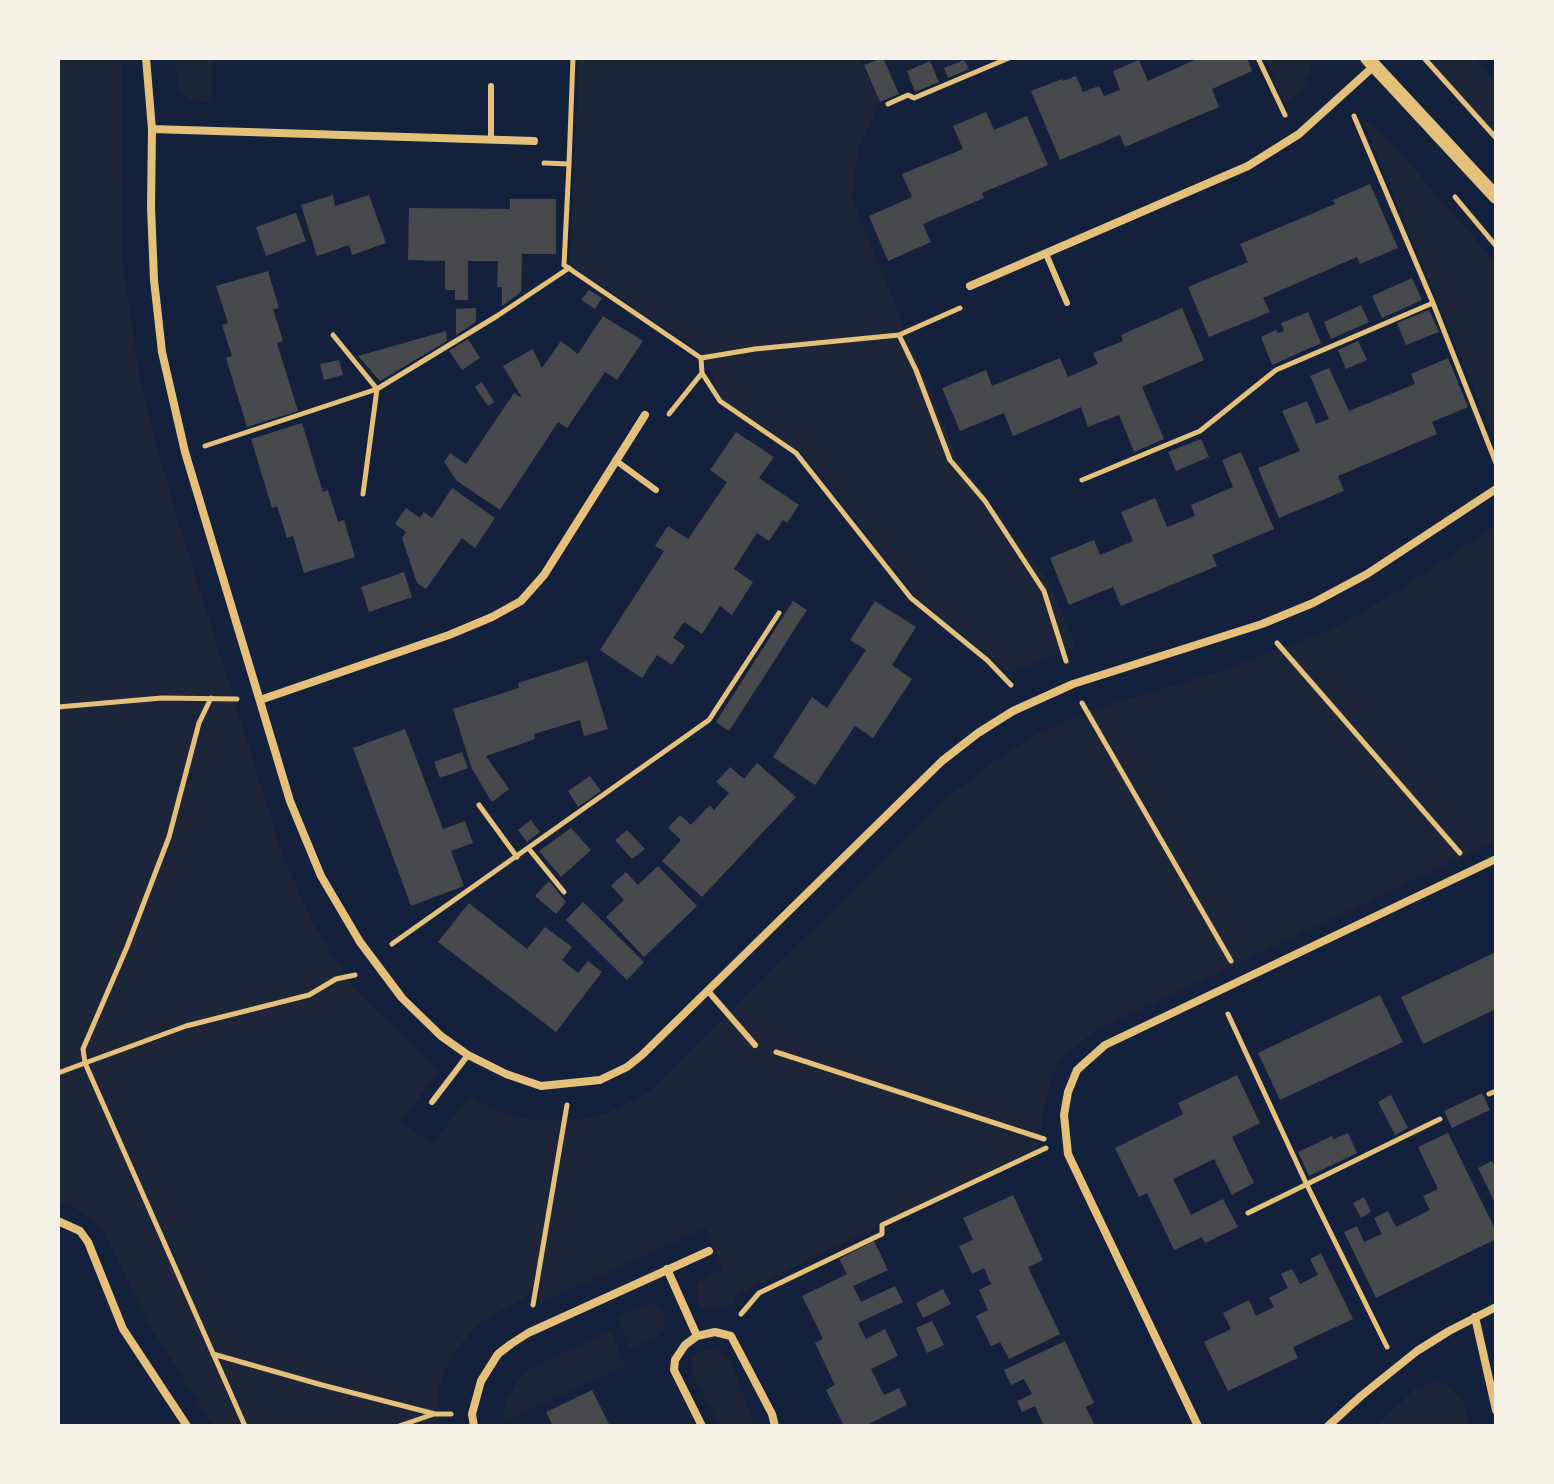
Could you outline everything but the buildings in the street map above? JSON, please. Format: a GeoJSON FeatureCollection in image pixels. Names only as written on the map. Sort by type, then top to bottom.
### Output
{"type":"FeatureCollection","features":[{"type":"Feature","properties":{"kind":"street"},"geometry":{"type":"LineString","coordinates":[[146,58],[152,129],[151,207],[162,352],[185,452],[290,801],[321,876],[372,958],[402,998],[426,1022],[468,1055],[506,1074],[541,1086],[600,1080],[627,1067],[652,1047],[942,761],[978,733],[1028,704],[1107,673],[1262,624],[1313,603],[1367,574],[1496,489]]}},
{"type":"Feature","properties":{"kind":"street"},"geometry":{"type":"LineString","coordinates":[[970,286],[1241,170],[1295,137],[1371,62],[1496,197]]}},
{"type":"Feature","properties":{"kind":"street"},"geometry":{"type":"LineString","coordinates":[[152,129],[534,141]]}},
{"type":"Feature","properties":{"kind":"street"},"geometry":{"type":"LineString","coordinates":[[260,700],[449,635],[521,601],[544,575],[645,415]]}},
{"type":"Feature","properties":{"kind":"street"},"geometry":{"type":"LineString","coordinates":[[1198,1426],[1068,1154],[1064,1115],[1068,1092],[1077,1070],[1105,1045],[1496,859]]}},
{"type":"Feature","properties":{"kind":"street"},"geometry":{"type":"LineString","coordinates":[[58,1221],[80,1231],[88,1242],[123,1329],[187,1426]]}},
{"type":"Feature","properties":{"kind":"street"},"geometry":{"type":"LineString","coordinates":[[474,1426],[472,1414],[481,1381],[498,1354],[528,1333],[709,1251]]}},
{"type":"Feature","properties":{"kind":"street"},"geometry":{"type":"LineString","coordinates":[[667,1269],[697,1336]]}},
{"type":"Feature","properties":{"kind":"street"},"geometry":{"type":"LineString","coordinates":[[1328,1426],[1395,1367],[1449,1331],[1496,1307]]}},
{"type":"Feature","properties":{"kind":"street"},"geometry":{"type":"LineString","coordinates":[[1475,1317],[1496,1410]]}},
{"type":"Feature","properties":{"kind":"street"},"geometry":{"type":"LineString","coordinates":[[702,1426],[674,1370],[678,1356],[697,1336],[725,1333],[733,1339],[772,1414],[775,1426]]}},
{"type":"Feature","properties":{"kind":"lane"},"geometry":{"type":"LineString","coordinates":[[491,86],[491,139]]}},
{"type":"Feature","properties":{"kind":"lane"},"geometry":{"type":"LineString","coordinates":[[1046,254],[1067,303]]}},
{"type":"Feature","properties":{"kind":"lane"},"geometry":{"type":"LineString","coordinates":[[615,460],[656,490]]}},
{"type":"Feature","properties":{"kind":"lane"},"geometry":{"type":"LineString","coordinates":[[708,991],[755,1045]]}},
{"type":"Feature","properties":{"kind":"lane"},"geometry":{"type":"LineString","coordinates":[[432,1102],[468,1055]]}},
{"type":"Feature","properties":{"kind":"path"},"geometry":{"type":"LineString","coordinates":[[573,58],[564,265],[701,358],[755,349],[899,335],[964,306],[959,291],[970,286]]}},
{"type":"Feature","properties":{"kind":"path"},"geometry":{"type":"LineString","coordinates":[[888,104],[908,95],[914,98],[1009,58]]}},
{"type":"Feature","properties":{"kind":"path"},"geometry":{"type":"LineString","coordinates":[[1258,58],[1295,137]]}},
{"type":"Feature","properties":{"kind":"path"},"geometry":{"type":"LineString","coordinates":[[1424,58],[1496,138]]}},
{"type":"Feature","properties":{"kind":"path"},"geometry":{"type":"LineString","coordinates":[[1353,113],[1496,463]]}},
{"type":"Feature","properties":{"kind":"path"},"geometry":{"type":"LineString","coordinates":[[534,141],[543,162],[569,164]]}},
{"type":"Feature","properties":{"kind":"path"},"geometry":{"type":"LineString","coordinates":[[185,452],[377,389],[569,268]]}},
{"type":"Feature","properties":{"kind":"path"},"geometry":{"type":"LineString","coordinates":[[1082,480],[1200,431],[1276,370],[1433,303]]}},
{"type":"Feature","properties":{"kind":"path"},"geometry":{"type":"LineString","coordinates":[[333,335],[377,389],[363,494]]}},
{"type":"Feature","properties":{"kind":"path"},"geometry":{"type":"LineString","coordinates":[[701,358],[702,373],[720,401],[796,453],[911,598],[987,660],[1028,704]]}},
{"type":"Feature","properties":{"kind":"path"},"geometry":{"type":"LineString","coordinates":[[645,415],[666,417],[702,373]]}},
{"type":"Feature","properties":{"kind":"path"},"geometry":{"type":"LineString","coordinates":[[372,958],[709,720],[779,613]]}},
{"type":"Feature","properties":{"kind":"path"},"geometry":{"type":"LineString","coordinates":[[1262,624],[1304,677],[1474,869]]}},
{"type":"Feature","properties":{"kind":"path"},"geometry":{"type":"LineString","coordinates":[[58,707],[162,698],[260,700]]}},
{"type":"Feature","properties":{"kind":"path"},"geometry":{"type":"LineString","coordinates":[[211,698],[199,723],[169,837],[127,947],[83,1049],[85,1063],[245,1426]]}},
{"type":"Feature","properties":{"kind":"path"},"geometry":{"type":"LineString","coordinates":[[479,805],[517,857]]}},
{"type":"Feature","properties":{"kind":"path"},"geometry":{"type":"LineString","coordinates":[[529,849],[564,892]]}},
{"type":"Feature","properties":{"kind":"path"},"geometry":{"type":"LineString","coordinates":[[58,1073],[186,1026],[309,995],[336,979],[380,970]]}},
{"type":"Feature","properties":{"kind":"path"},"geometry":{"type":"LineString","coordinates":[[1218,991],[1395,1367]]}},
{"type":"Feature","properties":{"kind":"path"},"geometry":{"type":"LineString","coordinates":[[725,1333],[759,1293],[882,1234],[882,1225],[1056,1143],[755,1045]]}},
{"type":"Feature","properties":{"kind":"path"},"geometry":{"type":"LineString","coordinates":[[58,1067],[67,1070]]}},
{"type":"Feature","properties":{"kind":"path"},"geometry":{"type":"LineString","coordinates":[[528,1333],[570,1085]]}},
{"type":"Feature","properties":{"kind":"path"},"geometry":{"type":"LineString","coordinates":[[1489,1094],[1496,1091]]}},
{"type":"Feature","properties":{"kind":"path"},"geometry":{"type":"LineString","coordinates":[[1248,1213],[1440,1119]]}},
{"type":"Feature","properties":{"kind":"path"},"geometry":{"type":"LineString","coordinates":[[213,1354],[435,1414],[472,1414]]}},
{"type":"Feature","properties":{"kind":"path"},"geometry":{"type":"LineString","coordinates":[[403,1425],[435,1414]]}},
{"type":"Feature","properties":{"kind":"shaded area"},"geometry":{"type":"Polygon","coordinates":[[[58,58],[121,58],[123,265],[149,419],[176,514],[282,853],[313,924],[354,988],[439,1071],[401,1122],[432,1144],[471,1095],[491,1108],[512,1115],[535,1120],[559,1120],[585,1119],[607,1113],[649,1092],[939,804],[998,758],[1041,732],[1089,711],[1218,672],[1331,630],[1397,591],[1496,525],[1496,841],[1095,1031],[1063,1057],[1051,1077],[1036,1150],[733,1297],[735,1302],[709,1309],[702,1307],[698,1301],[696,1287],[699,1281],[723,1269],[705,1228],[538,1304],[539,1290],[482,1321],[455,1350],[444,1371],[438,1391],[440,1426],[213,1426],[147,1321],[103,1230],[74,1207],[58,1203],[58,58]]]}},
{"type":"Feature","properties":{"kind":"shaded area"},"geometry":{"type":"Polygon","coordinates":[[[175,58],[213,58],[211,102],[191,101],[178,89],[175,58]]]}},
{"type":"Feature","properties":{"kind":"shaded area"},"geometry":{"type":"Polygon","coordinates":[[[579,58],[860,58],[879,104],[858,149],[852,198],[957,457],[1049,583],[1076,646],[1010,673],[917,598],[803,454],[722,399],[700,352],[570,264],[579,58]]]}},
{"type":"Feature","properties":{"kind":"shaded area"},"geometry":{"type":"Polygon","coordinates":[[[1265,58],[1312,58],[1311,73],[1302,89],[1285,105],[1265,58]]]}},
{"type":"Feature","properties":{"kind":"shaded area"},"geometry":{"type":"Polygon","coordinates":[[[1428,58],[1474,58],[1496,83],[1496,135],[1428,58]]]}},
{"type":"Feature","properties":{"kind":"shaded area"},"geometry":{"type":"Polygon","coordinates":[[[1364,123],[1383,133],[1496,263],[1496,444],[1364,123]]]}},
{"type":"Feature","properties":{"kind":"shaded area"},"geometry":{"type":"Polygon","coordinates":[[[648,1303],[660,1308],[665,1328],[659,1336],[630,1348],[617,1317],[648,1303]]]}},
{"type":"Feature","properties":{"kind":"shaded area"},"geometry":{"type":"Polygon","coordinates":[[[611,1331],[625,1366],[504,1421],[505,1403],[521,1376],[534,1366],[611,1331]]]}},
{"type":"Feature","properties":{"kind":"shaded area"},"geometry":{"type":"Polygon","coordinates":[[[715,1348],[730,1359],[755,1426],[720,1426],[691,1372],[692,1360],[698,1352],[715,1348]]]}},
{"type":"Feature","properties":{"kind":"shaded area"},"geometry":{"type":"Polygon","coordinates":[[[1432,1382],[1445,1384],[1464,1401],[1470,1426],[1377,1426],[1416,1388],[1432,1382]]]}}]}
